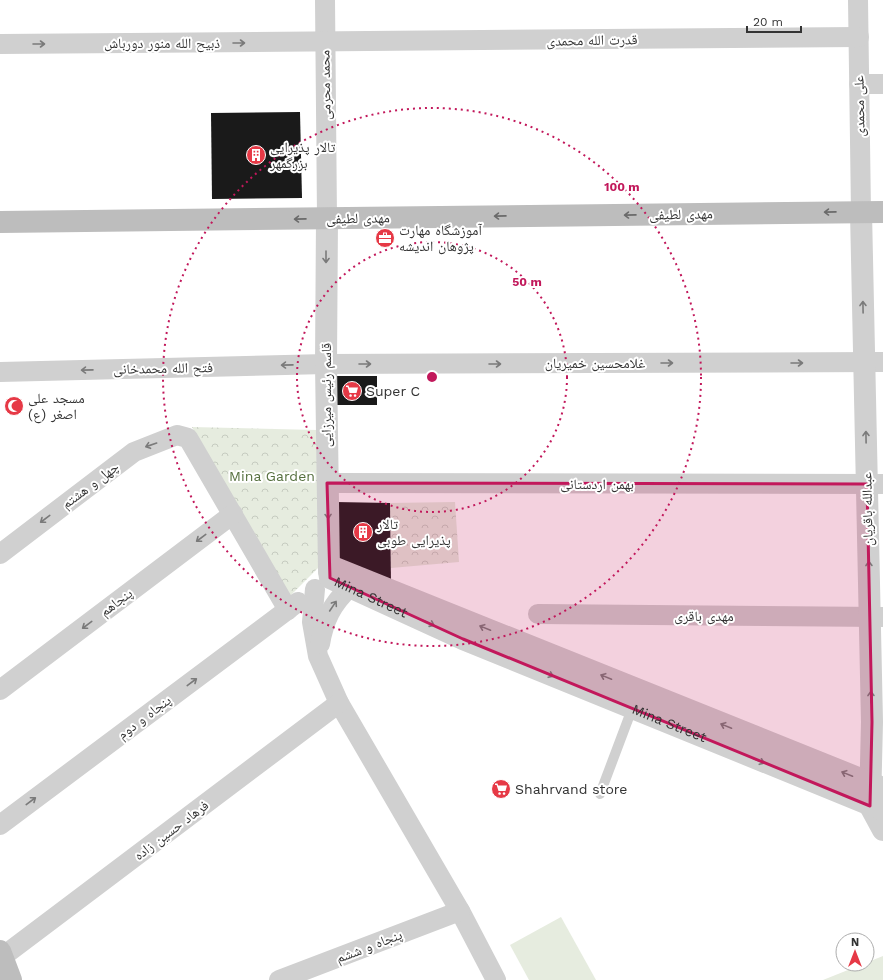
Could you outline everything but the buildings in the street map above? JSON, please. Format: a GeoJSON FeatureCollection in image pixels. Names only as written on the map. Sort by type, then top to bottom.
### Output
{"type":"FeatureCollection","features":[{"type":"Feature","properties":{"kind":"main road","name":"مهدی لطیفی"},"geometry":{"type":"LineString","coordinates":[[0,222],[883,212]]}},
{"type":"Feature","properties":{"kind":"main road"},"geometry":{"type":"LineString","coordinates":[[1,954],[11,980]]}},
{"type":"Feature","properties":{"kind":"street","name":"محمد محرمی"},"geometry":{"type":"LineString","coordinates":[[324,0],[327,218]]}},
{"type":"Feature","properties":{"kind":"street","name":"علی محمدی"},"geometry":{"type":"LineString","coordinates":[[858,0],[861,212]]}},
{"type":"Feature","properties":{"kind":"street","name":"قدرت الله محمدی"},"geometry":{"type":"LineString","coordinates":[[325,43],[859,37]]}},
{"type":"Feature","properties":{"kind":"street","name":"ذبیح الله منور دورباش"},"geometry":{"type":"LineString","coordinates":[[0,44],[325,43]]}},
{"type":"Feature","properties":{"kind":"street"},"geometry":{"type":"LineString","coordinates":[[859,84],[883,84]]}},
{"type":"Feature","properties":{"kind":"street","name":"عبدالله باقریان"},"geometry":{"type":"LineString","coordinates":[[861,212],[874,362],[877,722],[876,808]]}},
{"type":"Feature","properties":{"kind":"street","name":"قاسم رئیس میرزایی"},"geometry":{"type":"LineString","coordinates":[[325,579],[327,483],[327,218]]}},
{"type":"Feature","properties":{"kind":"street","name":"غلامحسین خمیریان"},"geometry":{"type":"LineString","coordinates":[[326,364],[874,362]]}},
{"type":"Feature","properties":{"kind":"street","name":"فتح الله محمدخانی"},"geometry":{"type":"LineString","coordinates":[[0,372],[326,364]]}},
{"type":"Feature","properties":{"kind":"street","name":"چهل و هشتم"},"geometry":{"type":"LineString","coordinates":[[0,554],[134,452],[177,436],[188,438],[233,514]]}},
{"type":"Feature","properties":{"kind":"street","name":"بهمن اردستانی"},"geometry":{"type":"LineString","coordinates":[[327,483],[875,484]]}},
{"type":"Feature","properties":{"kind":"street"},"geometry":{"type":"LineString","coordinates":[[233,514],[288,610]]}},
{"type":"Feature","properties":{"kind":"street","name":"پنجاهم"},"geometry":{"type":"LineString","coordinates":[[0,690],[233,514]]}},
{"type":"Feature","properties":{"kind":"street","name":"Mina Street"},"geometry":{"type":"LineString","coordinates":[[876,786],[335,568],[332,568],[325,579],[350,587],[463,639],[876,808]]}},
{"type":"Feature","properties":{"kind":"street"},"geometry":{"type":"LineString","coordinates":[[325,579],[312,622],[318,656],[339,702],[460,911],[496,980]]}},
{"type":"Feature","properties":{"kind":"street","name":"پنجاه و دوم"},"geometry":{"type":"LineString","coordinates":[[0,824],[288,610],[325,579]]}},
{"type":"Feature","properties":{"kind":"street"},"geometry":{"type":"LineString","coordinates":[[318,656],[324,624],[328,612],[350,587]]}},
{"type":"Feature","properties":{"kind":"street","name":"مهدی باقری"},"geometry":{"type":"LineString","coordinates":[[538,614],[876,617]]}},
{"type":"Feature","properties":{"kind":"street","name":"فرهاد حسین زاده"},"geometry":{"type":"LineString","coordinates":[[1,954],[339,702]]}},
{"type":"Feature","properties":{"kind":"street"},"geometry":{"type":"LineString","coordinates":[[876,808],[883,830]]}},
{"type":"Feature","properties":{"kind":"street","name":"پنجاه و ششم"},"geometry":{"type":"LineString","coordinates":[[279,980],[460,911]]}},
{"type":"Feature","properties":{"kind":"lane"},"geometry":{"type":"LineString","coordinates":[[600,794],[632,709]]}},
{"type":"Feature","properties":{"kind":"highlighted area"},"geometry":{"type":"Polygon","coordinates":[[[327,483],[867,484],[872,722],[870,806],[632,709],[463,639],[330,578],[327,483]]]}},
{"type":"Feature","properties":{"kind":"green space","name":"Mina Garden"},"geometry":{"type":"Polygon","coordinates":[[[192,427],[317,430],[319,567],[289,597],[192,427]]]}},
{"type":"Feature","properties":{"kind":"green space"},"geometry":{"type":"Polygon","coordinates":[[[455,502],[459,562],[391,568],[390,503],[455,502]]]}},
{"type":"Feature","properties":{"kind":"green space"},"geometry":{"type":"Polygon","coordinates":[[[561,917],[596,980],[529,980],[510,945],[561,917]]]}},
{"type":"Feature","properties":{"kind":"green space"},"geometry":{"type":"Polygon","coordinates":[[[883,956],[883,980],[823,980],[843,972],[875,972],[875,959],[883,956]]]}},
{"type":"Feature","properties":{"kind":"place","name":"تالار پذیرایی بزرگمهر"},"geometry":{"type":"Point","coordinates":[256,155]}},
{"type":"Feature","properties":{"kind":"place","name":"آموزشگاه مهارت پژوهان اندیشه"},"geometry":{"type":"Point","coordinates":[385,238]}},
{"type":"Feature","properties":{"kind":"place","name":"Super C"},"geometry":{"type":"Point","coordinates":[352,391]}},
{"type":"Feature","properties":{"kind":"place","name":"مسجد علی اصغر (ع)"},"geometry":{"type":"Point","coordinates":[14,406]}},
{"type":"Feature","properties":{"kind":"place","name":"تالار پذیرایی طوبی"},"geometry":{"type":"Point","coordinates":[363,532]}},
{"type":"Feature","properties":{"kind":"place","name":"Shahrvand store"},"geometry":{"type":"Point","coordinates":[501,789]}}]}
